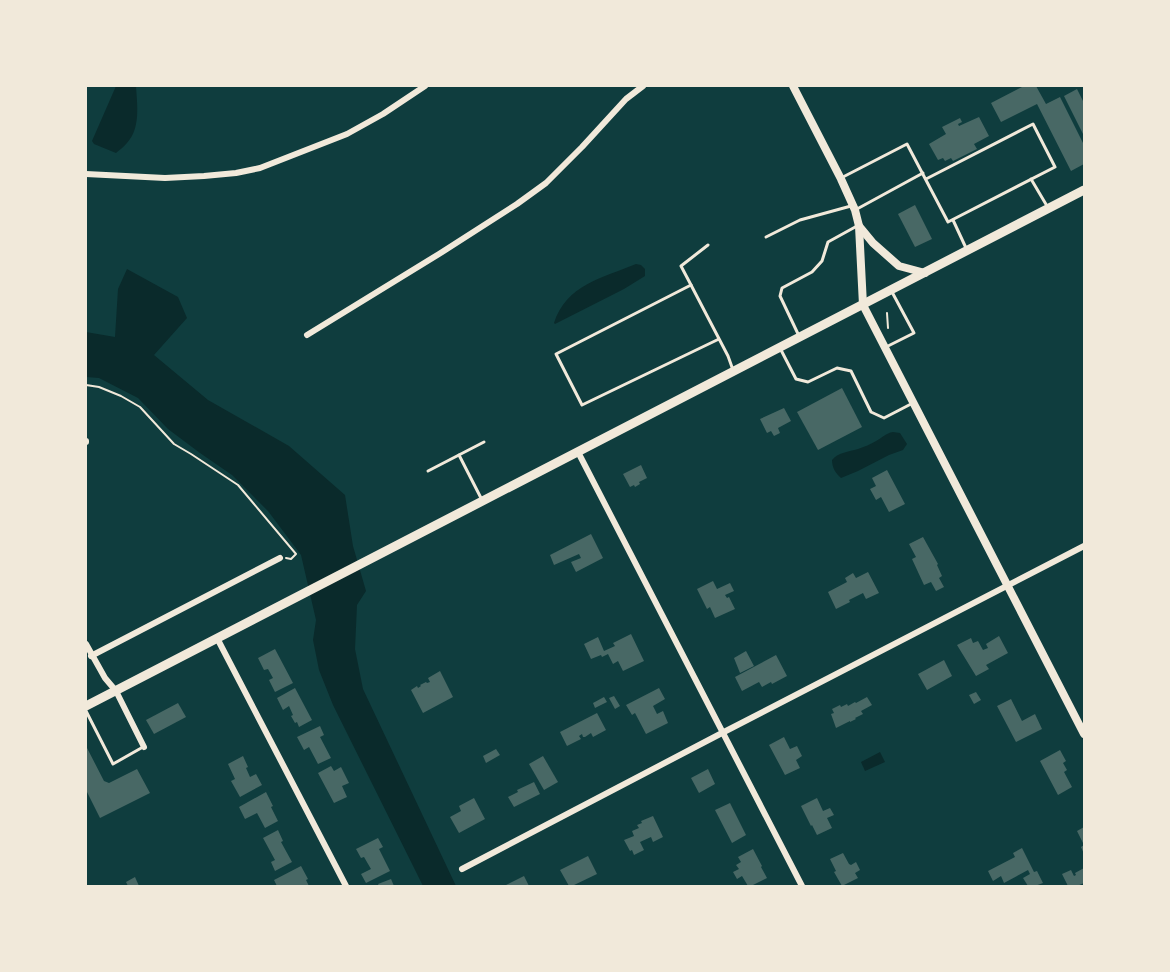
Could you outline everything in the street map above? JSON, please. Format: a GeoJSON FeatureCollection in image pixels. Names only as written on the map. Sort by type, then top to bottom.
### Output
{"type":"FeatureCollection","features":[{"type":"Feature","properties":{"kind":"main road"},"geometry":{"type":"LineString","coordinates":[[86,706],[1084,190]]}},
{"type":"Feature","properties":{"kind":"street"},"geometry":{"type":"LineString","coordinates":[[86,174],[165,178],[195,177],[260,168],[347,135],[425,86]]}},
{"type":"Feature","properties":{"kind":"street"},"geometry":{"type":"LineString","coordinates":[[307,335],[459,242],[546,183],[626,99],[643,86]]}},
{"type":"Feature","properties":{"kind":"street"},"geometry":{"type":"LineString","coordinates":[[793,86],[854,208],[859,226],[863,305],[1084,734]]}},
{"type":"Feature","properties":{"kind":"street"},"geometry":{"type":"LineString","coordinates":[[859,226],[873,243],[899,266],[925,273]]}},
{"type":"Feature","properties":{"kind":"street"},"geometry":{"type":"LineString","coordinates":[[578,452],[802,886]]}},
{"type":"Feature","properties":{"kind":"street"},"geometry":{"type":"LineString","coordinates":[[462,869],[1084,546]]}},
{"type":"Feature","properties":{"kind":"street"},"geometry":{"type":"LineString","coordinates":[[91,656],[280,558]]}},
{"type":"Feature","properties":{"kind":"street"},"geometry":{"type":"LineString","coordinates":[[217,638],[346,886]]}},
{"type":"Feature","properties":{"kind":"street"},"geometry":{"type":"LineString","coordinates":[[86,645],[105,678],[116,691],[144,747]]}},
{"type":"Feature","properties":{"kind":"lane"},"geometry":{"type":"LineString","coordinates":[[841,178],[907,144],[948,222],[1055,167],[1033,124],[926,179]]}},
{"type":"Feature","properties":{"kind":"lane"},"geometry":{"type":"LineString","coordinates":[[766,237],[807,218],[854,208],[923,173]]}},
{"type":"Feature","properties":{"kind":"lane"},"geometry":{"type":"LineString","coordinates":[[1031,179],[1048,209]]}},
{"type":"Feature","properties":{"kind":"lane"},"geometry":{"type":"LineString","coordinates":[[953,220],[968,251]]}},
{"type":"Feature","properties":{"kind":"lane"},"geometry":{"type":"LineString","coordinates":[[800,338],[780,296],[782,288],[812,272],[822,261],[828,242],[859,226]]}},
{"type":"Feature","properties":{"kind":"lane"},"geometry":{"type":"LineString","coordinates":[[708,245],[681,266],[734,372]]}},
{"type":"Feature","properties":{"kind":"lane"},"geometry":{"type":"LineString","coordinates":[[691,285],[556,354],[582,405],[719,339]]}},
{"type":"Feature","properties":{"kind":"lane"},"geometry":{"type":"LineString","coordinates":[[885,348],[914,333],[891,291]]}},
{"type":"Feature","properties":{"kind":"lane"},"geometry":{"type":"LineString","coordinates":[[780,348],[796,378],[808,382],[837,368],[851,371],[871,411],[884,418],[913,403]]}},
{"type":"Feature","properties":{"kind":"lane"},"geometry":{"type":"LineString","coordinates":[[428,471],[484,442]]}},
{"type":"Feature","properties":{"kind":"lane"},"geometry":{"type":"LineString","coordinates":[[459,455],[483,501]]}},
{"type":"Feature","properties":{"kind":"lane"},"geometry":{"type":"LineString","coordinates":[[86,711],[113,764],[144,747]]}},
{"type":"Feature","properties":{"kind":"path"},"geometry":{"type":"LineString","coordinates":[[887,313],[888,328]]}},
{"type":"Feature","properties":{"kind":"path"},"geometry":{"type":"LineString","coordinates":[[86,385],[99,387],[140,407],[174,444],[238,485],[296,555],[291,559],[280,558]]}},
{"type":"Feature","properties":{"kind":"water"},"geometry":{"type":"Polygon","coordinates":[[[116,86],[136,86],[137,108],[136,123],[131,137],[116,153],[92,141],[116,86]]]}},
{"type":"Feature","properties":{"kind":"water"},"geometry":{"type":"Polygon","coordinates":[[[636,264],[645,269],[645,276],[624,289],[554,323],[560,310],[576,291],[598,279],[636,264]]]}},
{"type":"Feature","properties":{"kind":"water"},"geometry":{"type":"Polygon","coordinates":[[[127,269],[178,297],[187,318],[154,355],[208,400],[289,446],[345,495],[353,546],[366,591],[357,605],[355,649],[363,689],[456,886],[423,886],[333,705],[319,670],[313,640],[316,620],[301,555],[268,511],[232,475],[168,429],[138,398],[99,378],[86,377],[86,332],[115,337],[118,289],[127,269]]]}},
{"type":"Feature","properties":{"kind":"water"},"geometry":{"type":"Polygon","coordinates":[[[893,432],[900,433],[907,444],[903,450],[841,478],[836,472],[832,460],[838,455],[858,449],[893,432]]]}},
{"type":"Feature","properties":{"kind":"water"},"geometry":{"type":"Polygon","coordinates":[[[880,752],[885,762],[865,771],[861,762],[880,752]]]}},
{"type":"Feature","properties":{"kind":"building"},"geometry":{"type":"Polygon","coordinates":[[[1024,86],[1036,86],[1046,104],[1060,97],[1084,145],[1084,164],[1071,171],[1037,104],[1001,122],[991,103],[1024,86]]]}},
{"type":"Feature","properties":{"kind":"building"},"geometry":{"type":"Polygon","coordinates":[[[1077,89],[1084,103],[1084,136],[1064,96],[1077,89]]]}},
{"type":"Feature","properties":{"kind":"building"},"geometry":{"type":"Polygon","coordinates":[[[979,117],[989,136],[974,144],[977,149],[953,161],[951,158],[945,161],[943,158],[938,160],[929,144],[946,134],[942,127],[960,118],[962,122],[958,124],[959,126],[979,117]]]}},
{"type":"Feature","properties":{"kind":"building"},"geometry":{"type":"Polygon","coordinates":[[[915,205],[932,239],[915,247],[898,214],[915,205]]]}},
{"type":"Feature","properties":{"kind":"building"},"geometry":{"type":"Polygon","coordinates":[[[842,388],[862,427],[818,450],[797,412],[842,388]]]}},
{"type":"Feature","properties":{"kind":"building"},"geometry":{"type":"Polygon","coordinates":[[[784,408],[791,421],[778,428],[780,433],[774,436],[771,431],[767,433],[760,419],[784,408]]]}},
{"type":"Feature","properties":{"kind":"building"},"geometry":{"type":"Polygon","coordinates":[[[641,465],[647,478],[635,487],[634,485],[630,487],[623,474],[641,465]]]}},
{"type":"Feature","properties":{"kind":"building"},"geometry":{"type":"Polygon","coordinates":[[[887,470],[905,504],[889,512],[881,497],[876,500],[870,489],[876,486],[872,478],[887,470]]]}},
{"type":"Feature","properties":{"kind":"building"},"geometry":{"type":"Polygon","coordinates":[[[591,534],[603,558],[576,572],[571,562],[581,558],[579,554],[554,565],[550,555],[591,534]]]}},
{"type":"Feature","properties":{"kind":"building"},"geometry":{"type":"Polygon","coordinates":[[[923,537],[942,576],[939,578],[944,587],[936,591],[931,582],[924,585],[912,559],[916,557],[909,544],[923,537]]]}},
{"type":"Feature","properties":{"kind":"building"},"geometry":{"type":"Polygon","coordinates":[[[868,572],[879,593],[866,599],[863,593],[836,609],[828,592],[847,582],[845,578],[853,573],[856,578],[868,572]]]}},
{"type":"Feature","properties":{"kind":"building"},"geometry":{"type":"Polygon","coordinates":[[[713,581],[717,589],[730,583],[734,591],[725,595],[729,597],[735,609],[715,618],[710,607],[707,609],[697,589],[713,581]]]}},
{"type":"Feature","properties":{"kind":"building"},"geometry":{"type":"Polygon","coordinates":[[[631,634],[644,661],[623,671],[618,661],[613,664],[608,654],[591,659],[584,644],[598,637],[604,651],[615,646],[613,643],[631,634]]]}},
{"type":"Feature","properties":{"kind":"building"},"geometry":{"type":"Polygon","coordinates":[[[999,636],[1008,653],[986,665],[989,669],[976,676],[957,645],[971,638],[973,643],[978,641],[983,650],[988,648],[986,644],[999,636]]]}},
{"type":"Feature","properties":{"kind":"building"},"geometry":{"type":"Polygon","coordinates":[[[275,649],[293,683],[275,692],[269,680],[273,678],[268,669],[264,670],[258,658],[275,649]]]}},
{"type":"Feature","properties":{"kind":"building"},"geometry":{"type":"Polygon","coordinates":[[[746,651],[754,666],[740,673],[734,658],[746,651]]]}},
{"type":"Feature","properties":{"kind":"building"},"geometry":{"type":"Polygon","coordinates":[[[776,655],[787,676],[762,687],[759,682],[742,691],[735,677],[776,655]]]}},
{"type":"Feature","properties":{"kind":"building"},"geometry":{"type":"Polygon","coordinates":[[[944,660],[952,676],[927,690],[918,674],[944,660]]]}},
{"type":"Feature","properties":{"kind":"building"},"geometry":{"type":"Polygon","coordinates":[[[440,671],[453,697],[423,713],[411,690],[430,682],[428,678],[440,671]]]}},
{"type":"Feature","properties":{"kind":"building"},"geometry":{"type":"Polygon","coordinates":[[[295,688],[312,720],[299,727],[291,716],[293,715],[289,706],[283,710],[277,698],[295,688]]]}},
{"type":"Feature","properties":{"kind":"building"},"geometry":{"type":"Polygon","coordinates":[[[659,688],[665,699],[653,706],[657,714],[663,711],[668,723],[646,734],[635,713],[632,715],[626,705],[659,688]]]}},
{"type":"Feature","properties":{"kind":"building"},"geometry":{"type":"Polygon","coordinates":[[[976,692],[981,700],[974,704],[969,695],[976,692]]]}},
{"type":"Feature","properties":{"kind":"building"},"geometry":{"type":"Polygon","coordinates":[[[614,696],[620,706],[615,709],[609,698],[614,696]]]}},
{"type":"Feature","properties":{"kind":"building"},"geometry":{"type":"Polygon","coordinates":[[[604,697],[607,702],[595,708],[593,703],[604,697]]]}},
{"type":"Feature","properties":{"kind":"building"},"geometry":{"type":"Polygon","coordinates":[[[867,697],[872,705],[861,711],[863,714],[836,728],[831,714],[834,713],[832,709],[840,705],[841,707],[847,704],[848,706],[867,697]]]}},
{"type":"Feature","properties":{"kind":"building"},"geometry":{"type":"Polygon","coordinates":[[[1011,699],[1022,721],[1035,714],[1042,729],[1016,742],[997,706],[1011,699]]]}},
{"type":"Feature","properties":{"kind":"building"},"geometry":{"type":"Polygon","coordinates":[[[178,703],[186,717],[154,734],[146,720],[178,703]]]}},
{"type":"Feature","properties":{"kind":"building"},"geometry":{"type":"Polygon","coordinates":[[[597,713],[606,730],[593,737],[591,733],[585,737],[582,734],[579,736],[581,739],[567,746],[560,732],[597,713]]]}},
{"type":"Feature","properties":{"kind":"building"},"geometry":{"type":"Polygon","coordinates":[[[320,726],[324,735],[320,737],[331,758],[318,764],[309,747],[304,750],[297,737],[320,726]]]}},
{"type":"Feature","properties":{"kind":"building"},"geometry":{"type":"Polygon","coordinates":[[[784,737],[790,749],[797,746],[802,756],[796,760],[800,768],[785,775],[769,745],[784,737]]]}},
{"type":"Feature","properties":{"kind":"building"},"geometry":{"type":"Polygon","coordinates":[[[86,746],[104,781],[109,783],[137,769],[150,793],[100,818],[86,790],[86,746]]]}},
{"type":"Feature","properties":{"kind":"building"},"geometry":{"type":"Polygon","coordinates":[[[496,749],[500,755],[486,763],[483,756],[496,749]]]}},
{"type":"Feature","properties":{"kind":"building"},"geometry":{"type":"Polygon","coordinates":[[[1060,750],[1066,761],[1063,763],[1067,770],[1064,772],[1072,787],[1058,795],[1040,761],[1060,750]]]}},
{"type":"Feature","properties":{"kind":"building"},"geometry":{"type":"Polygon","coordinates":[[[243,756],[250,777],[256,774],[262,785],[240,797],[231,781],[235,779],[228,764],[243,756]]]}},
{"type":"Feature","properties":{"kind":"building"},"geometry":{"type":"Polygon","coordinates":[[[543,756],[558,782],[544,790],[529,764],[543,756]]]}},
{"type":"Feature","properties":{"kind":"building"},"geometry":{"type":"Polygon","coordinates":[[[331,766],[334,771],[341,767],[349,783],[342,786],[347,797],[334,803],[318,773],[331,766]]]}},
{"type":"Feature","properties":{"kind":"building"},"geometry":{"type":"Polygon","coordinates":[[[708,769],[715,784],[699,793],[691,778],[708,769]]]}},
{"type":"Feature","properties":{"kind":"building"},"geometry":{"type":"Polygon","coordinates":[[[534,782],[540,794],[514,807],[508,797],[534,782]]]}},
{"type":"Feature","properties":{"kind":"building"},"geometry":{"type":"Polygon","coordinates":[[[266,792],[278,821],[265,828],[257,813],[245,819],[239,807],[266,792]]]}},
{"type":"Feature","properties":{"kind":"building"},"geometry":{"type":"Polygon","coordinates":[[[474,798],[485,819],[459,833],[450,817],[461,811],[459,806],[474,798]]]}},
{"type":"Feature","properties":{"kind":"building"},"geometry":{"type":"Polygon","coordinates":[[[817,798],[823,811],[830,808],[834,815],[827,818],[832,828],[817,835],[801,806],[817,798]]]}},
{"type":"Feature","properties":{"kind":"building"},"geometry":{"type":"Polygon","coordinates":[[[730,803],[746,835],[732,843],[715,810],[730,803]]]}},
{"type":"Feature","properties":{"kind":"building"},"geometry":{"type":"Polygon","coordinates":[[[653,816],[663,837],[653,842],[651,837],[640,842],[644,850],[634,855],[624,840],[634,836],[632,831],[639,828],[637,825],[642,823],[641,821],[653,816]]]}},
{"type":"Feature","properties":{"kind":"building"},"geometry":{"type":"Polygon","coordinates":[[[1084,827],[1084,845],[1077,831],[1084,827]]]}},
{"type":"Feature","properties":{"kind":"building"},"geometry":{"type":"Polygon","coordinates":[[[278,830],[283,841],[281,842],[292,862],[275,871],[271,862],[275,860],[263,838],[278,830]]]}},
{"type":"Feature","properties":{"kind":"building"},"geometry":{"type":"Polygon","coordinates":[[[378,838],[383,847],[379,849],[390,871],[366,883],[361,874],[371,869],[356,849],[378,838]]]}},
{"type":"Feature","properties":{"kind":"building"},"geometry":{"type":"Polygon","coordinates":[[[1022,848],[1034,872],[1037,871],[1043,883],[1028,886],[1023,878],[1030,874],[1028,870],[1004,883],[1001,876],[993,881],[988,871],[1015,857],[1013,853],[1022,848]]]}},
{"type":"Feature","properties":{"kind":"building"},"geometry":{"type":"Polygon","coordinates":[[[753,849],[767,878],[748,886],[742,876],[737,879],[733,872],[739,869],[736,865],[741,862],[738,857],[753,849]]]}},
{"type":"Feature","properties":{"kind":"building"},"geometry":{"type":"Polygon","coordinates":[[[843,853],[849,864],[856,862],[860,870],[855,873],[858,878],[842,886],[830,859],[843,853]]]}},
{"type":"Feature","properties":{"kind":"building"},"geometry":{"type":"Polygon","coordinates":[[[588,856],[597,874],[569,886],[560,870],[588,856]]]}},
{"type":"Feature","properties":{"kind":"building"},"geometry":{"type":"Polygon","coordinates":[[[301,866],[309,886],[277,886],[274,880],[301,866]]]}},
{"type":"Feature","properties":{"kind":"building"},"geometry":{"type":"Polygon","coordinates":[[[1084,868],[1084,883],[1068,886],[1062,874],[1071,870],[1074,876],[1084,868]]]}},
{"type":"Feature","properties":{"kind":"building"},"geometry":{"type":"Polygon","coordinates":[[[524,876],[529,886],[504,886],[524,876]]]}},
{"type":"Feature","properties":{"kind":"building"},"geometry":{"type":"Polygon","coordinates":[[[135,877],[139,886],[128,886],[126,882],[135,877]]]}},
{"type":"Feature","properties":{"kind":"building"},"geometry":{"type":"Polygon","coordinates":[[[391,879],[394,886],[379,886],[378,884],[391,879]]]}}]}
